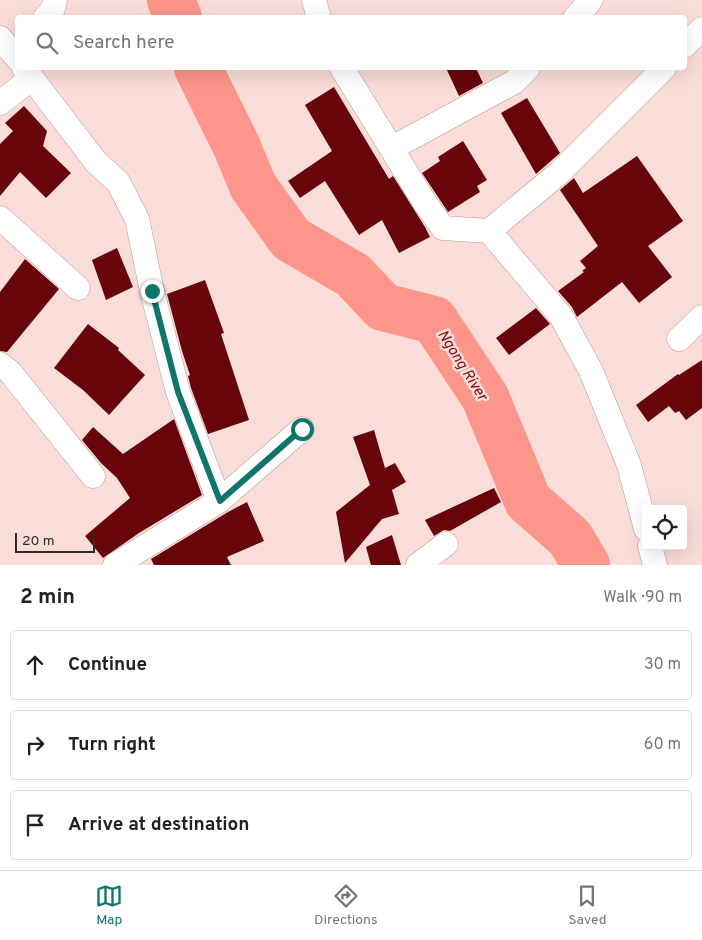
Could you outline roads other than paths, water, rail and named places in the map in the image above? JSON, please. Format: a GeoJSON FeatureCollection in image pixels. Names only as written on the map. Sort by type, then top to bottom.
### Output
{"type":"FeatureCollection","features":[{"type":"Feature","properties":{"kind":"street"},"geometry":{"type":"LineString","coordinates":[[47,15],[53,9],[54,0]]}},
{"type":"Feature","properties":{"kind":"street"},"geometry":{"type":"LineString","coordinates":[[314,0],[319,15]]}},
{"type":"Feature","properties":{"kind":"street"},"geometry":{"type":"LineString","coordinates":[[578,15],[592,0]]}},
{"type":"Feature","properties":{"kind":"street"},"geometry":{"type":"LineString","coordinates":[[687,43],[702,29]]}},
{"type":"Feature","properties":{"kind":"street"},"geometry":{"type":"LineString","coordinates":[[0,103],[15,62]]}},
{"type":"Feature","properties":{"kind":"street"},"geometry":{"type":"LineString","coordinates":[[27,70],[96,162],[118,182],[137,220],[152,291],[178,392],[220,501]]}},
{"type":"Feature","properties":{"kind":"street"},"geometry":{"type":"LineString","coordinates":[[343,70],[425,203],[443,228],[488,231],[558,174],[662,70]]}},
{"type":"Feature","properties":{"kind":"street"},"geometry":{"type":"LineString","coordinates":[[392,148],[514,82],[526,70]]}},
{"type":"Feature","properties":{"kind":"street"},"geometry":{"type":"LineString","coordinates":[[0,218],[78,288]]}},
{"type":"Feature","properties":{"kind":"street"},"geometry":{"type":"LineString","coordinates":[[488,231],[561,316],[591,371],[629,465],[642,514]]}},
{"type":"Feature","properties":{"kind":"street"},"geometry":{"type":"LineString","coordinates":[[679,339],[702,317]]}},
{"type":"Feature","properties":{"kind":"street"},"geometry":{"type":"LineString","coordinates":[[0,364],[10,372],[93,476]]}},
{"type":"Feature","properties":{"kind":"street"},"geometry":{"type":"LineString","coordinates":[[115,565],[220,501],[302,429]]}},
{"type":"Feature","properties":{"kind":"street"},"geometry":{"type":"LineString","coordinates":[[418,565],[446,544]]}},
{"type":"Feature","properties":{"kind":"street"},"geometry":{"type":"LineString","coordinates":[[651,550],[655,565]]}},
{"type":"Feature","properties":{"kind":"waterway","name":"Ngong River"},"geometry":{"type":"LineString","coordinates":[[171,0],[177,15]]}},
{"type":"Feature","properties":{"kind":"waterway","name":"Ngong River"},"geometry":{"type":"LineString","coordinates":[[199,70],[237,147],[253,186],[291,239],[353,275],[383,307],[434,320],[485,397],[528,501],[570,538],[586,565]]}}]}
